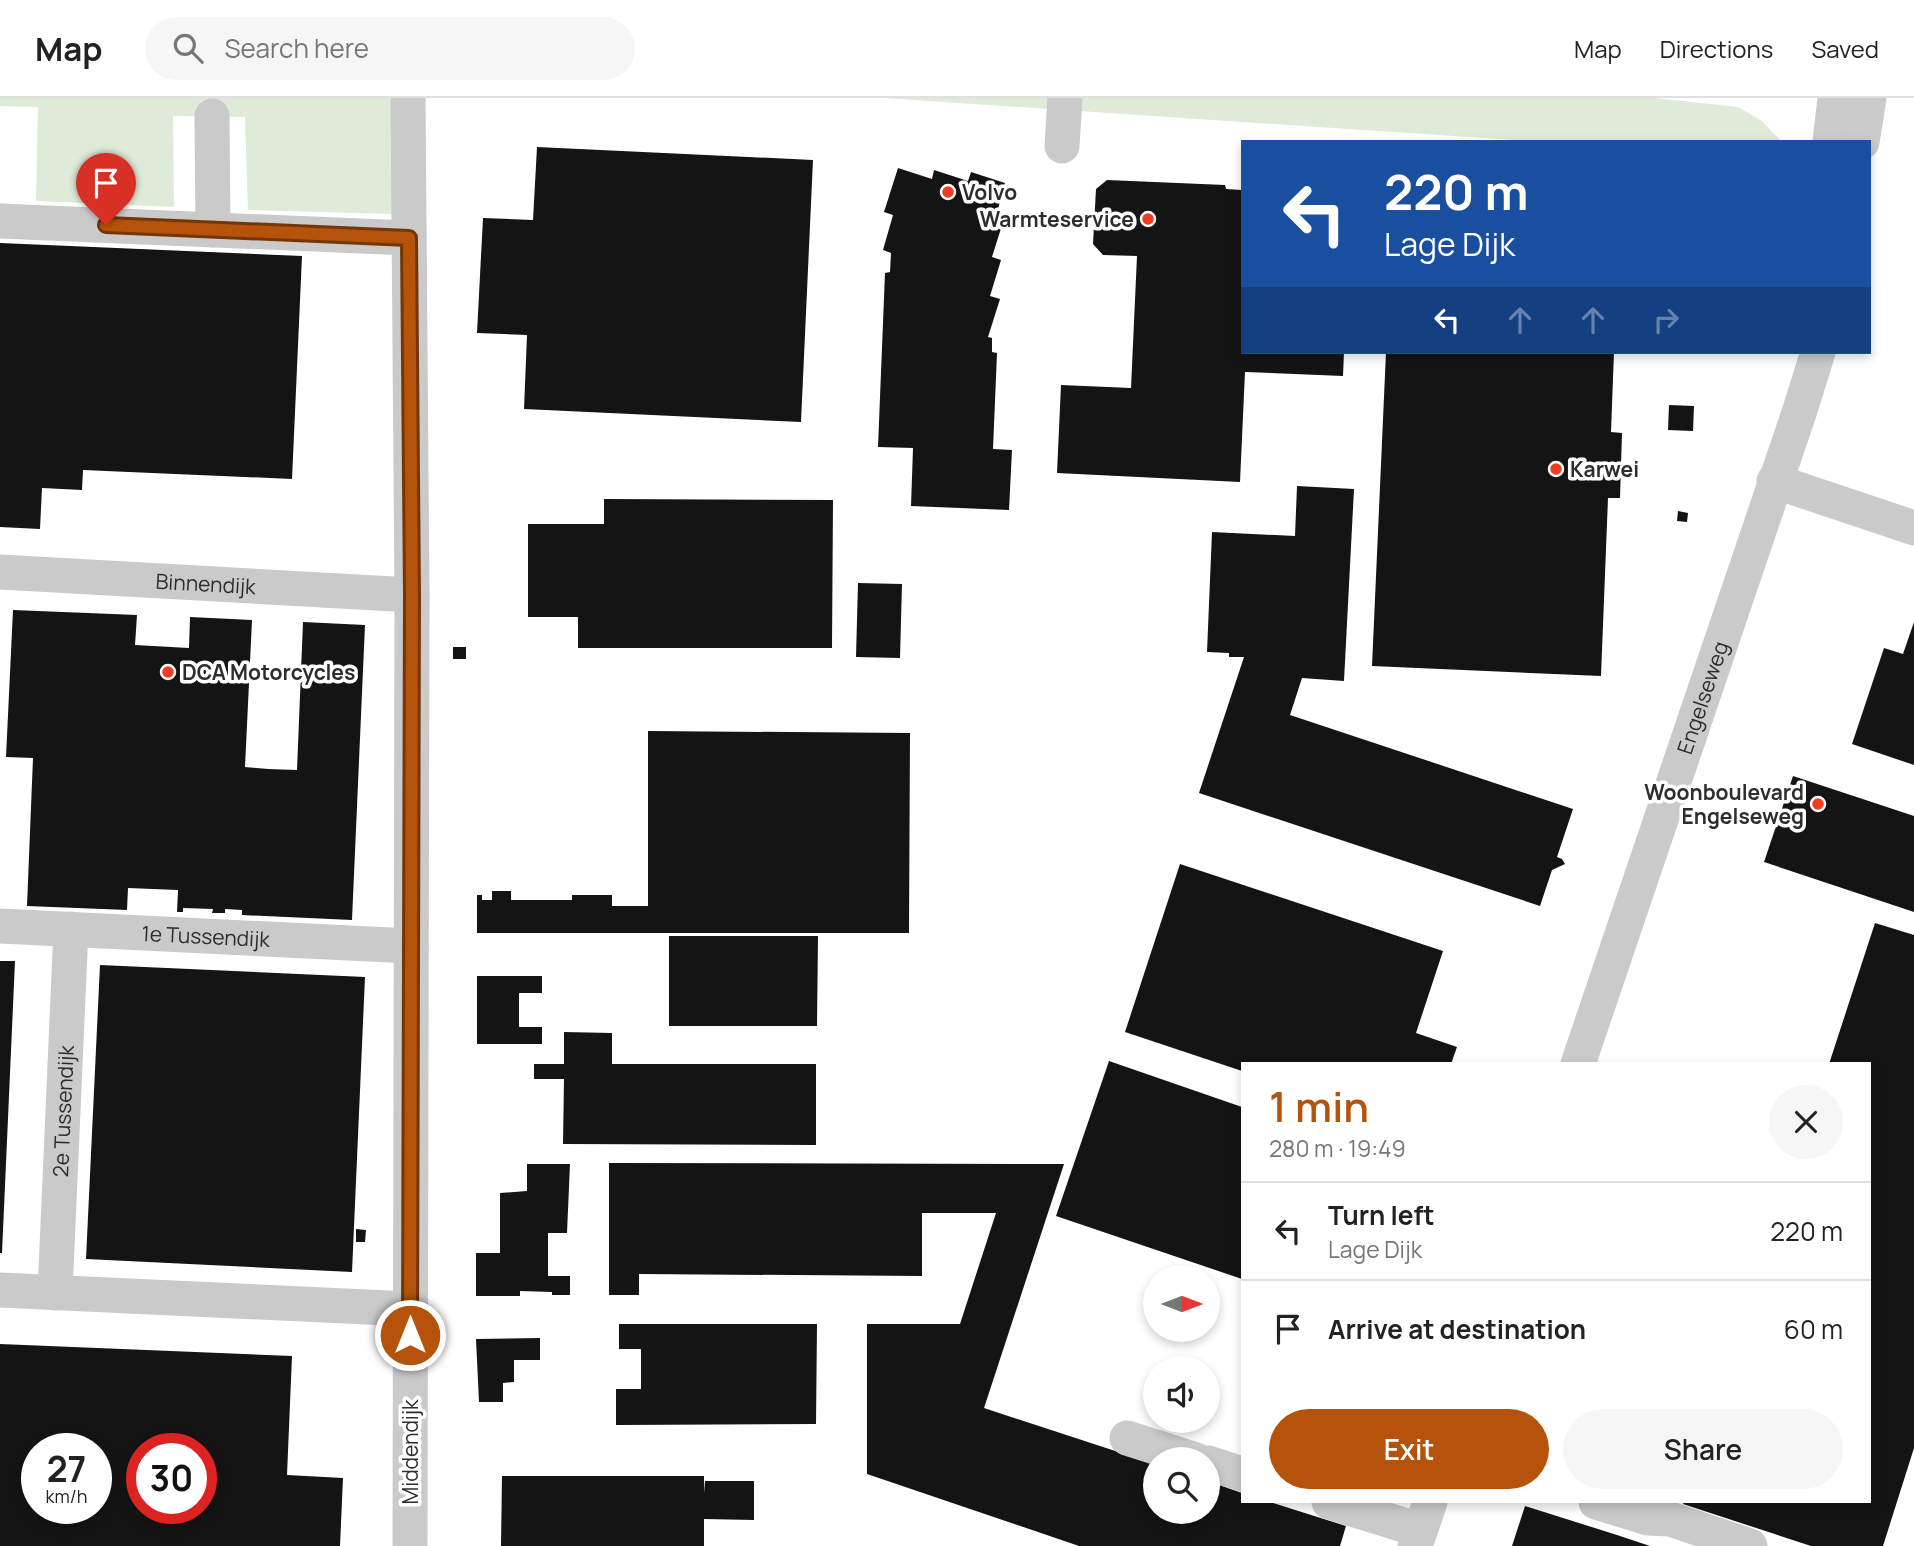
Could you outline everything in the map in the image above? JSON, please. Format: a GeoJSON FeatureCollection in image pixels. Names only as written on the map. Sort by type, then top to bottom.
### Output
{"type":"FeatureCollection","features":[{"type":"Feature","properties":{"kind":"street","name":"Middendijk"},"geometry":{"type":"LineString","coordinates":[[408,98],[412,595],[410,1546]]}},
{"type":"Feature","properties":{"kind":"street"},"geometry":{"type":"LineString","coordinates":[[1062,146],[1065,98]]}},
{"type":"Feature","properties":{"kind":"street"},"geometry":{"type":"LineString","coordinates":[[1830,140],[1835,98]]}},
{"type":"Feature","properties":{"kind":"street"},"geometry":{"type":"LineString","coordinates":[[1862,140],[1869,98]]}},
{"type":"Feature","properties":{"kind":"street"},"geometry":{"type":"LineString","coordinates":[[212,117],[213,230]]}},
{"type":"Feature","properties":{"kind":"street"},"geometry":{"type":"LineString","coordinates":[[0,221],[409,238]]}},
{"type":"Feature","properties":{"kind":"street","name":"Engelseweg"},"geometry":{"type":"LineString","coordinates":[[1800,410],[1807,354]]}},
{"type":"Feature","properties":{"kind":"street","name":"Engelseweg"},"geometry":{"type":"LineString","coordinates":[[1578,1062],[1817,354]]}},
{"type":"Feature","properties":{"kind":"street"},"geometry":{"type":"LineString","coordinates":[[1774,481],[1914,528]]}},
{"type":"Feature","properties":{"kind":"street","name":"Binnendijk"},"geometry":{"type":"LineString","coordinates":[[0,572],[412,595]]}},
{"type":"Feature","properties":{"kind":"street","name":"1e Tussendijk"},"geometry":{"type":"LineString","coordinates":[[0,926],[411,946]]}},
{"type":"Feature","properties":{"kind":"street","name":"2e Tussendijk"},"geometry":{"type":"LineString","coordinates":[[55,1293],[71,929]]}},
{"type":"Feature","properties":{"kind":"street"},"geometry":{"type":"LineString","coordinates":[[0,1290],[410,1309]]}},
{"type":"Feature","properties":{"kind":"street"},"geometry":{"type":"LineString","coordinates":[[1128,1438],[1156,1447]]}},
{"type":"Feature","properties":{"kind":"street"},"geometry":{"type":"LineString","coordinates":[[1220,1467],[1241,1474]]}},
{"type":"Feature","properties":{"kind":"street"},"geometry":{"type":"LineString","coordinates":[[1333,1503],[1422,1526]]}},
{"type":"Feature","properties":{"kind":"street"},"geometry":{"type":"LineString","coordinates":[[1599,1503],[1648,1518],[1670,1519],[1750,1546]]}},
{"type":"Feature","properties":{"kind":"green space"},"geometry":{"type":"Polygon","coordinates":[[[0,98],[395,98],[395,214],[248,210],[245,117],[173,116],[174,207],[36,201],[38,107],[0,106],[0,98]]]}},
{"type":"Feature","properties":{"kind":"green space"},"geometry":{"type":"Polygon","coordinates":[[[884,98],[1655,98],[1738,107],[1762,121],[1780,140],[1513,140],[884,98]]]}},
{"type":"Feature","properties":{"kind":"building"},"geometry":{"type":"Polygon","coordinates":[[[537,147],[813,160],[801,422],[524,409],[527,335],[477,333],[483,218],[533,220],[537,147]]]}},
{"type":"Feature","properties":{"kind":"building"},"geometry":{"type":"Polygon","coordinates":[[[898,168],[932,179],[934,170],[968,181],[971,172],[1005,183],[995,220],[1003,222],[992,257],[1001,260],[990,296],[1000,299],[988,337],[992,338],[992,352],[997,353],[993,449],[1012,450],[1009,510],[911,506],[913,448],[878,447],[885,273],[890,272],[891,253],[883,250],[893,215],[884,212],[898,168]]]}},
{"type":"Feature","properties":{"kind":"building"},"geometry":{"type":"Polygon","coordinates":[[[1107,180],[1225,185],[1226,189],[1241,190],[1241,354],[1344,354],[1343,376],[1245,372],[1240,482],[1057,473],[1061,385],[1131,388],[1137,256],[1103,255],[1093,244],[1096,189],[1107,180]]]}},
{"type":"Feature","properties":{"kind":"building"},"geometry":{"type":"Polygon","coordinates":[[[0,243],[302,256],[292,479],[83,470],[82,490],[42,488],[40,529],[0,527],[0,243]]]}},
{"type":"Feature","properties":{"kind":"building"},"geometry":{"type":"Polygon","coordinates":[[[1386,354],[1614,354],[1611,432],[1622,433],[1620,498],[1608,498],[1601,676],[1372,666],[1386,354]]]}},
{"type":"Feature","properties":{"kind":"building"},"geometry":{"type":"Polygon","coordinates":[[[1669,405],[1694,406],[1693,431],[1668,430],[1669,405]]]}},
{"type":"Feature","properties":{"kind":"building"},"geometry":{"type":"Polygon","coordinates":[[[1297,486],[1354,489],[1344,681],[1302,678],[1290,715],[1573,809],[1557,857],[1565,864],[1552,870],[1540,906],[1199,793],[1244,657],[1207,652],[1212,532],[1295,536],[1297,486]]]}},
{"type":"Feature","properties":{"kind":"building"},"geometry":{"type":"Polygon","coordinates":[[[604,499],[833,500],[832,648],[578,648],[578,617],[528,617],[528,524],[604,524],[604,499]]]}},
{"type":"Feature","properties":{"kind":"building"},"geometry":{"type":"Polygon","coordinates":[[[1678,511],[1688,513],[1687,522],[1677,521],[1678,511]]]}},
{"type":"Feature","properties":{"kind":"building"},"geometry":{"type":"Polygon","coordinates":[[[858,583],[902,584],[900,658],[856,657],[858,583]]]}},
{"type":"Feature","properties":{"kind":"building"},"geometry":{"type":"Polygon","coordinates":[[[13,610],[137,615],[135,645],[189,648],[190,617],[252,620],[245,767],[268,769],[297,770],[303,622],[365,625],[352,920],[242,915],[242,910],[225,909],[225,913],[212,913],[213,909],[183,908],[183,912],[177,912],[178,890],[128,888],[127,910],[27,906],[33,758],[6,757],[13,610]]]}},
{"type":"Feature","properties":{"kind":"building"},"geometry":{"type":"Polygon","coordinates":[[[1914,622],[1914,765],[1852,744],[1884,648],[1903,654],[1914,622]]]}},
{"type":"Feature","properties":{"kind":"building"},"geometry":{"type":"Polygon","coordinates":[[[453,647],[466,647],[466,659],[453,659],[453,647]]]}},
{"type":"Feature","properties":{"kind":"building"},"geometry":{"type":"Polygon","coordinates":[[[648,731],[910,733],[909,933],[477,933],[477,895],[482,895],[482,900],[492,900],[492,891],[511,891],[511,900],[572,900],[572,895],[612,895],[612,906],[648,906],[648,731]]]}},
{"type":"Feature","properties":{"kind":"building"},"geometry":{"type":"Polygon","coordinates":[[[1793,776],[1914,816],[1914,912],[1764,862],[1793,776]]]}},
{"type":"Feature","properties":{"kind":"building"},"geometry":{"type":"Polygon","coordinates":[[[1180,864],[1443,951],[1416,1033],[1457,1047],[1452,1062],[1241,1062],[1241,1071],[1125,1032],[1180,864]]]}},
{"type":"Feature","properties":{"kind":"building"},"geometry":{"type":"Polygon","coordinates":[[[1875,923],[1914,935],[1914,1448],[1883,1546],[1811,1546],[1683,1504],[1871,1503],[1871,1062],[1830,1062],[1875,923]]]}},
{"type":"Feature","properties":{"kind":"building"},"geometry":{"type":"Polygon","coordinates":[[[669,936],[818,936],[817,1026],[669,1026],[669,936]]]}},
{"type":"Feature","properties":{"kind":"building"},"geometry":{"type":"Polygon","coordinates":[[[0,961],[15,961],[2,1253],[0,1253],[0,961]]]}},
{"type":"Feature","properties":{"kind":"building"},"geometry":{"type":"Polygon","coordinates":[[[100,965],[365,977],[352,1272],[86,1259],[100,965]]]}},
{"type":"Feature","properties":{"kind":"building"},"geometry":{"type":"Polygon","coordinates":[[[477,976],[542,976],[542,993],[519,993],[519,1027],[542,1027],[542,1044],[477,1044],[477,976]]]}},
{"type":"Feature","properties":{"kind":"building"},"geometry":{"type":"Polygon","coordinates":[[[564,1032],[612,1033],[612,1064],[816,1064],[816,1145],[563,1144],[564,1079],[534,1079],[534,1064],[564,1064],[564,1032]]]}},
{"type":"Feature","properties":{"kind":"building"},"geometry":{"type":"Polygon","coordinates":[[[1109,1061],[1241,1107],[1241,1279],[1220,1272],[1220,1265],[1201,1265],[1056,1216],[1109,1061]]]}},
{"type":"Feature","properties":{"kind":"building"},"geometry":{"type":"Polygon","coordinates":[[[609,1163],[1064,1164],[984,1408],[1143,1460],[1143,1524],[1220,1524],[1220,1485],[1241,1493],[1241,1503],[1273,1503],[1346,1526],[1340,1546],[1079,1546],[867,1474],[867,1324],[960,1324],[996,1213],[922,1213],[922,1276],[639,1274],[639,1295],[609,1295],[609,1163]]]}},
{"type":"Feature","properties":{"kind":"building"},"geometry":{"type":"Polygon","coordinates":[[[527,1164],[570,1164],[567,1233],[548,1233],[548,1276],[570,1276],[570,1295],[520,1291],[520,1296],[476,1296],[476,1253],[500,1253],[500,1193],[527,1191],[527,1164]]]}},
{"type":"Feature","properties":{"kind":"building"},"geometry":{"type":"Polygon","coordinates":[[[356,1229],[366,1230],[365,1242],[356,1242],[356,1229]]]}},
{"type":"Feature","properties":{"kind":"building"},"geometry":{"type":"Polygon","coordinates":[[[619,1324],[817,1324],[816,1424],[616,1425],[616,1389],[641,1389],[641,1349],[619,1349],[619,1324]]]}},
{"type":"Feature","properties":{"kind":"building"},"geometry":{"type":"Polygon","coordinates":[[[540,1338],[540,1360],[514,1360],[514,1382],[503,1383],[503,1402],[479,1402],[476,1339],[540,1338]]]}},
{"type":"Feature","properties":{"kind":"building"},"geometry":{"type":"Polygon","coordinates":[[[0,1344],[292,1356],[287,1475],[343,1478],[340,1546],[0,1546],[0,1344]]]}},
{"type":"Feature","properties":{"kind":"building"},"geometry":{"type":"Polygon","coordinates":[[[502,1476],[704,1476],[704,1493],[705,1481],[754,1481],[754,1520],[704,1519],[704,1546],[501,1546],[502,1476]]]}},
{"type":"Feature","properties":{"kind":"building"},"geometry":{"type":"Polygon","coordinates":[[[1525,1506],[1617,1535],[1650,1546],[1512,1546],[1525,1506]]]}},
{"type":"Feature","properties":{"kind":"place","name":"Volvo"},"geometry":{"type":"Point","coordinates":[948,192]}},
{"type":"Feature","properties":{"kind":"place","name":"Warmteservice"},"geometry":{"type":"Point","coordinates":[1148,219]}},
{"type":"Feature","properties":{"kind":"place","name":"Karwei"},"geometry":{"type":"Point","coordinates":[1556,469]}},
{"type":"Feature","properties":{"kind":"place","name":"DCA Motorcycles"},"geometry":{"type":"Point","coordinates":[168,672]}},
{"type":"Feature","properties":{"kind":"place","name":"Woonboulevard Engelseweg"},"geometry":{"type":"Point","coordinates":[1818,804]}},
{"type":"Feature","properties":{"kind":"route"},"geometry":{"type":"LineString","coordinates":[[106,225],[409,238],[412,595],[410,1335]]}}]}
